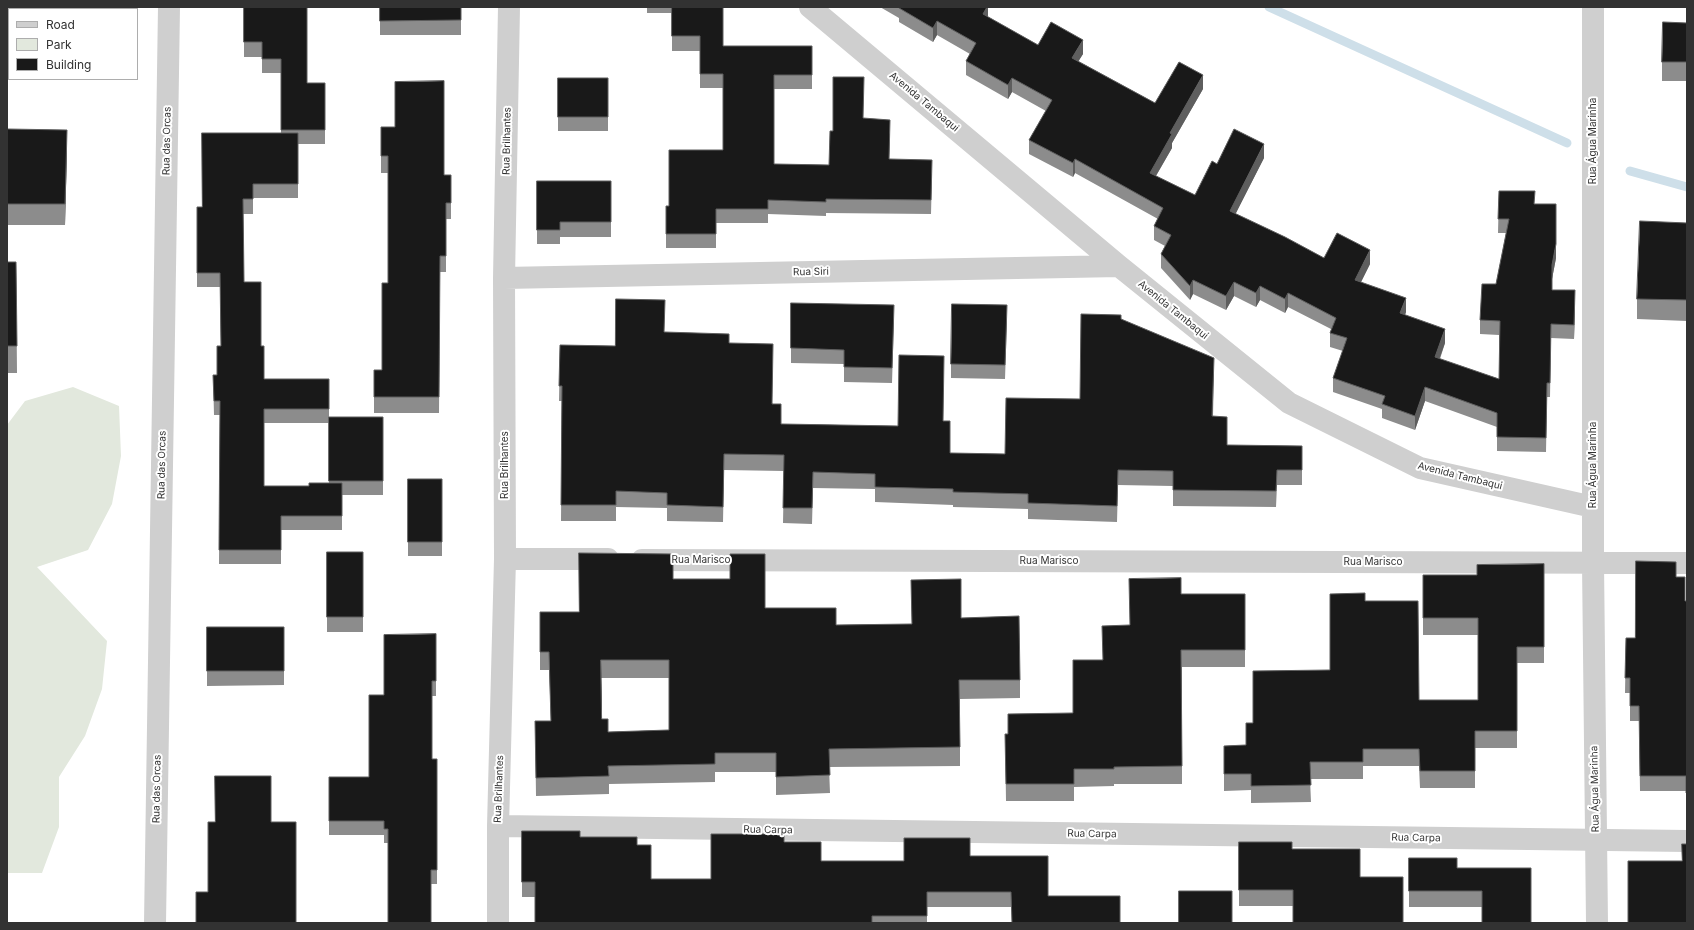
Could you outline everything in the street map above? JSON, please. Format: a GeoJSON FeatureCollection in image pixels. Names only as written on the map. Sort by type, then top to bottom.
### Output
{"type":"FeatureCollection","features":[{"type":"Feature","properties":{"kind":"street","name":"Rua das Orcas"},"geometry":{"type":"LineString","coordinates":[[156,923],[169,7]]}},
{"type":"Feature","properties":{"kind":"street","name":"Rua Brilhantes"},"geometry":{"type":"LineString","coordinates":[[498,923],[498,826],[505,559],[504,278],[509,7]]}},
{"type":"Feature","properties":{"kind":"street","name":"Avenida Tambaqui"},"geometry":{"type":"LineString","coordinates":[[810,7],[1119,266],[1289,403],[1420,468],[1593,507]]}},
{"type":"Feature","properties":{"kind":"street","name":"Rua Água Marinha"},"geometry":{"type":"LineString","coordinates":[[1593,7],[1593,563],[1597,923]]}},
{"type":"Feature","properties":{"kind":"street","name":"Rua Siri"},"geometry":{"type":"LineString","coordinates":[[504,278],[1119,266]]}},
{"type":"Feature","properties":{"kind":"street","name":"Rua Marisco"},"geometry":{"type":"LineString","coordinates":[[505,559],[1593,563]]}},
{"type":"Feature","properties":{"kind":"street"},"geometry":{"type":"LineString","coordinates":[[1593,563],[1687,564]]}},
{"type":"Feature","properties":{"kind":"street","name":"Rua Carpa"},"geometry":{"type":"LineString","coordinates":[[498,826],[1687,841]]}},
{"type":"Feature","properties":{"kind":"green space"},"geometry":{"type":"Polygon","coordinates":[[[73,387],[119,406],[121,456],[112,504],[88,550],[37,567],[107,641],[102,689],[85,736],[59,777],[59,827],[42,873],[7,873],[7,425],[25,401],[73,387]]]}},
{"type":"Feature","properties":{"kind":"building"},"geometry":{"type":"Polygon","coordinates":[[[244,7],[307,7],[307,83],[325,83],[325,130],[281,130],[281,59],[262,59],[262,42],[244,42],[244,7]]]}},
{"type":"Feature","properties":{"kind":"building"},"geometry":{"type":"Polygon","coordinates":[[[380,7],[461,7],[461,20],[380,21],[380,7]]]}},
{"type":"Feature","properties":{"kind":"building"},"geometry":{"type":"Polygon","coordinates":[[[672,7],[723,7],[723,46],[812,46],[812,75],[774,75],[774,164],[829,165],[830,131],[833,131],[833,77],[864,77],[863,118],[890,120],[889,159],[932,160],[931,200],[826,199],[826,202],[768,200],[768,209],[716,209],[716,234],[666,234],[666,206],[669,206],[669,150],[723,150],[723,74],[700,74],[700,36],[672,36],[672,7]]]}},
{"type":"Feature","properties":{"kind":"building"},"geometry":{"type":"Polygon","coordinates":[[[899,7],[987,7],[983,14],[1038,45],[1051,22],[1083,40],[1072,58],[1155,103],[1179,62],[1203,75],[1170,133],[1172,134],[1150,173],[1195,195],[1212,161],[1217,164],[1234,129],[1264,144],[1230,211],[1285,237],[1324,258],[1337,233],[1370,250],[1355,280],[1406,298],[1400,313],[1445,329],[1435,357],[1499,379],[1500,321],[1480,320],[1482,284],[1496,284],[1509,219],[1498,219],[1499,191],[1535,191],[1534,204],[1556,204],[1556,244],[1552,265],[1552,290],[1575,290],[1574,325],[1551,324],[1550,383],[1547,383],[1546,438],[1497,437],[1497,413],[1425,387],[1415,416],[1382,404],[1385,396],[1333,378],[1347,338],[1330,333],[1336,318],[1288,293],[1285,299],[1260,286],[1256,293],[1234,282],[1226,296],[1193,280],[1190,286],[1161,254],[1171,235],[1154,226],[1163,208],[1075,159],[1073,163],[1029,140],[1052,100],[1012,78],[1008,85],[966,61],[976,43],[937,21],[933,28],[899,7]]]}},
{"type":"Feature","properties":{"kind":"building"},"geometry":{"type":"Polygon","coordinates":[[[1663,22],[1687,23],[1687,62],[1662,62],[1663,22]]]}},
{"type":"Feature","properties":{"kind":"building"},"geometry":{"type":"Polygon","coordinates":[[[558,78],[608,78],[608,117],[558,117],[558,78]]]}},
{"type":"Feature","properties":{"kind":"building"},"geometry":{"type":"Polygon","coordinates":[[[444,81],[444,175],[451,175],[451,203],[446,203],[446,256],[440,256],[439,397],[374,397],[374,370],[382,370],[382,283],[388,283],[388,156],[381,156],[381,127],[395,127],[395,82],[444,81]]]}},
{"type":"Feature","properties":{"kind":"building"},"geometry":{"type":"Polygon","coordinates":[[[7,129],[67,130],[65,204],[7,204],[7,129]]]}},
{"type":"Feature","properties":{"kind":"building"},"geometry":{"type":"Polygon","coordinates":[[[202,133],[298,133],[298,184],[253,184],[253,199],[243,199],[244,282],[261,282],[261,346],[264,346],[264,379],[329,379],[329,409],[264,409],[264,486],[309,486],[309,483],[342,483],[342,516],[281,516],[281,550],[219,550],[220,401],[214,401],[213,375],[217,375],[217,346],[221,346],[220,273],[197,273],[197,207],[202,207],[202,133]]]}},
{"type":"Feature","properties":{"kind":"building"},"geometry":{"type":"Polygon","coordinates":[[[537,181],[611,181],[611,222],[560,222],[560,230],[537,230],[537,181]]]}},
{"type":"Feature","properties":{"kind":"building"},"geometry":{"type":"Polygon","coordinates":[[[1640,221],[1687,223],[1687,300],[1637,299],[1640,221]]]}},
{"type":"Feature","properties":{"kind":"building"},"geometry":{"type":"Polygon","coordinates":[[[7,262],[16,262],[17,346],[7,346],[7,262]]]}},
{"type":"Feature","properties":{"kind":"building"},"geometry":{"type":"Polygon","coordinates":[[[616,299],[665,300],[664,332],[729,334],[729,343],[773,344],[772,404],[781,404],[781,424],[898,426],[899,355],[944,356],[943,421],[950,421],[950,453],[1005,454],[1006,398],[1080,399],[1081,314],[1121,315],[1121,319],[1214,358],[1212,416],[1227,417],[1227,445],[1302,446],[1302,470],[1277,470],[1276,491],[1173,490],[1173,471],[1118,470],[1117,506],[1028,503],[1028,494],[953,492],[953,489],[875,487],[875,474],[813,472],[812,508],[783,508],[784,455],[724,454],[723,507],[667,505],[667,493],[616,491],[616,505],[561,505],[562,386],[559,386],[560,345],[615,346],[616,299]]]}},
{"type":"Feature","properties":{"kind":"building"},"geometry":{"type":"Polygon","coordinates":[[[791,303],[894,305],[892,368],[844,367],[844,350],[791,348],[791,303]]]}},
{"type":"Feature","properties":{"kind":"building"},"geometry":{"type":"Polygon","coordinates":[[[952,304],[1007,305],[1005,365],[951,364],[952,304]]]}},
{"type":"Feature","properties":{"kind":"building"},"geometry":{"type":"Polygon","coordinates":[[[329,417],[383,417],[383,481],[329,481],[329,417]]]}},
{"type":"Feature","properties":{"kind":"building"},"geometry":{"type":"Polygon","coordinates":[[[408,479],[442,479],[442,542],[408,542],[408,479]]]}},
{"type":"Feature","properties":{"kind":"building"},"geometry":{"type":"Polygon","coordinates":[[[327,552],[363,552],[363,617],[327,617],[327,552]]]}},
{"type":"Feature","properties":{"kind":"building"},"geometry":{"type":"Polygon","coordinates":[[[579,553],[673,554],[673,579],[730,579],[730,554],[765,554],[765,608],[836,608],[836,625],[912,624],[911,580],[961,579],[961,618],[1019,616],[1020,680],[959,680],[960,747],[829,749],[830,775],[776,777],[776,753],[715,753],[715,764],[608,766],[609,776],[536,778],[535,721],[551,721],[549,652],[540,652],[540,612],[579,612],[579,553]],[[601,660],[602,719],[608,719],[608,732],[669,730],[669,660],[601,660]]]}},
{"type":"Feature","properties":{"kind":"building"},"geometry":{"type":"Polygon","coordinates":[[[1636,561],[1676,562],[1676,577],[1685,577],[1685,601],[1687,601],[1687,793],[1686,776],[1640,776],[1639,706],[1630,706],[1630,678],[1625,678],[1626,638],[1635,638],[1636,561]]]}},
{"type":"Feature","properties":{"kind":"building"},"geometry":{"type":"Polygon","coordinates":[[[1544,564],[1544,647],[1517,647],[1517,731],[1475,731],[1475,771],[1420,771],[1419,749],[1363,749],[1363,762],[1310,762],[1311,785],[1251,786],[1251,774],[1224,774],[1224,746],[1246,745],[1246,723],[1253,723],[1253,671],[1330,670],[1330,594],[1365,593],[1365,601],[1418,601],[1419,700],[1478,700],[1478,618],[1423,618],[1423,575],[1477,575],[1477,565],[1544,564]]]}},
{"type":"Feature","properties":{"kind":"building"},"geometry":{"type":"Polygon","coordinates":[[[1181,578],[1181,594],[1245,594],[1245,650],[1181,650],[1182,766],[1074,769],[1074,784],[1006,784],[1005,734],[1008,734],[1008,714],[1073,713],[1073,660],[1103,660],[1102,626],[1130,625],[1129,579],[1181,578]]]}},
{"type":"Feature","properties":{"kind":"building"},"geometry":{"type":"Polygon","coordinates":[[[207,627],[284,627],[284,671],[207,671],[207,627]]]}},
{"type":"Feature","properties":{"kind":"building"},"geometry":{"type":"Polygon","coordinates":[[[436,634],[436,681],[432,681],[432,759],[437,759],[437,870],[431,870],[431,923],[388,923],[388,829],[384,829],[384,821],[329,821],[329,777],[369,777],[369,695],[384,695],[384,635],[436,634]]]}},
{"type":"Feature","properties":{"kind":"building"},"geometry":{"type":"Polygon","coordinates":[[[215,776],[271,776],[271,822],[296,822],[296,923],[196,923],[196,892],[208,892],[208,822],[215,822],[215,776]]]}},
{"type":"Feature","properties":{"kind":"building"},"geometry":{"type":"Polygon","coordinates":[[[522,831],[580,831],[580,837],[637,837],[637,845],[651,845],[651,879],[711,879],[711,834],[784,834],[784,842],[821,842],[821,861],[904,861],[904,838],[970,838],[970,856],[1048,856],[1048,896],[1120,896],[1120,923],[1012,923],[1011,892],[927,892],[927,916],[872,916],[872,923],[535,923],[535,882],[522,882],[522,831]]]}},
{"type":"Feature","properties":{"kind":"building"},"geometry":{"type":"Polygon","coordinates":[[[1239,842],[1292,842],[1292,849],[1360,849],[1360,877],[1403,877],[1403,923],[1293,923],[1293,890],[1239,890],[1239,842]]]}},
{"type":"Feature","properties":{"kind":"building"},"geometry":{"type":"Polygon","coordinates":[[[1682,844],[1687,844],[1687,923],[1628,923],[1628,861],[1682,861],[1682,844]]]}},
{"type":"Feature","properties":{"kind":"building"},"geometry":{"type":"Polygon","coordinates":[[[1409,858],[1457,858],[1457,868],[1531,868],[1531,923],[1482,923],[1482,891],[1409,891],[1409,858]]]}},
{"type":"Feature","properties":{"kind":"building"},"geometry":{"type":"Polygon","coordinates":[[[1179,891],[1232,891],[1232,923],[1179,923],[1179,891]]]}},
{"type":"Feature","properties":{"kind":"waterway"},"geometry":{"type":"LineString","coordinates":[[1269,7],[1567,143]]}},
{"type":"Feature","properties":{"kind":"waterway"},"geometry":{"type":"LineString","coordinates":[[1630,171],[1687,187]]}}]}
